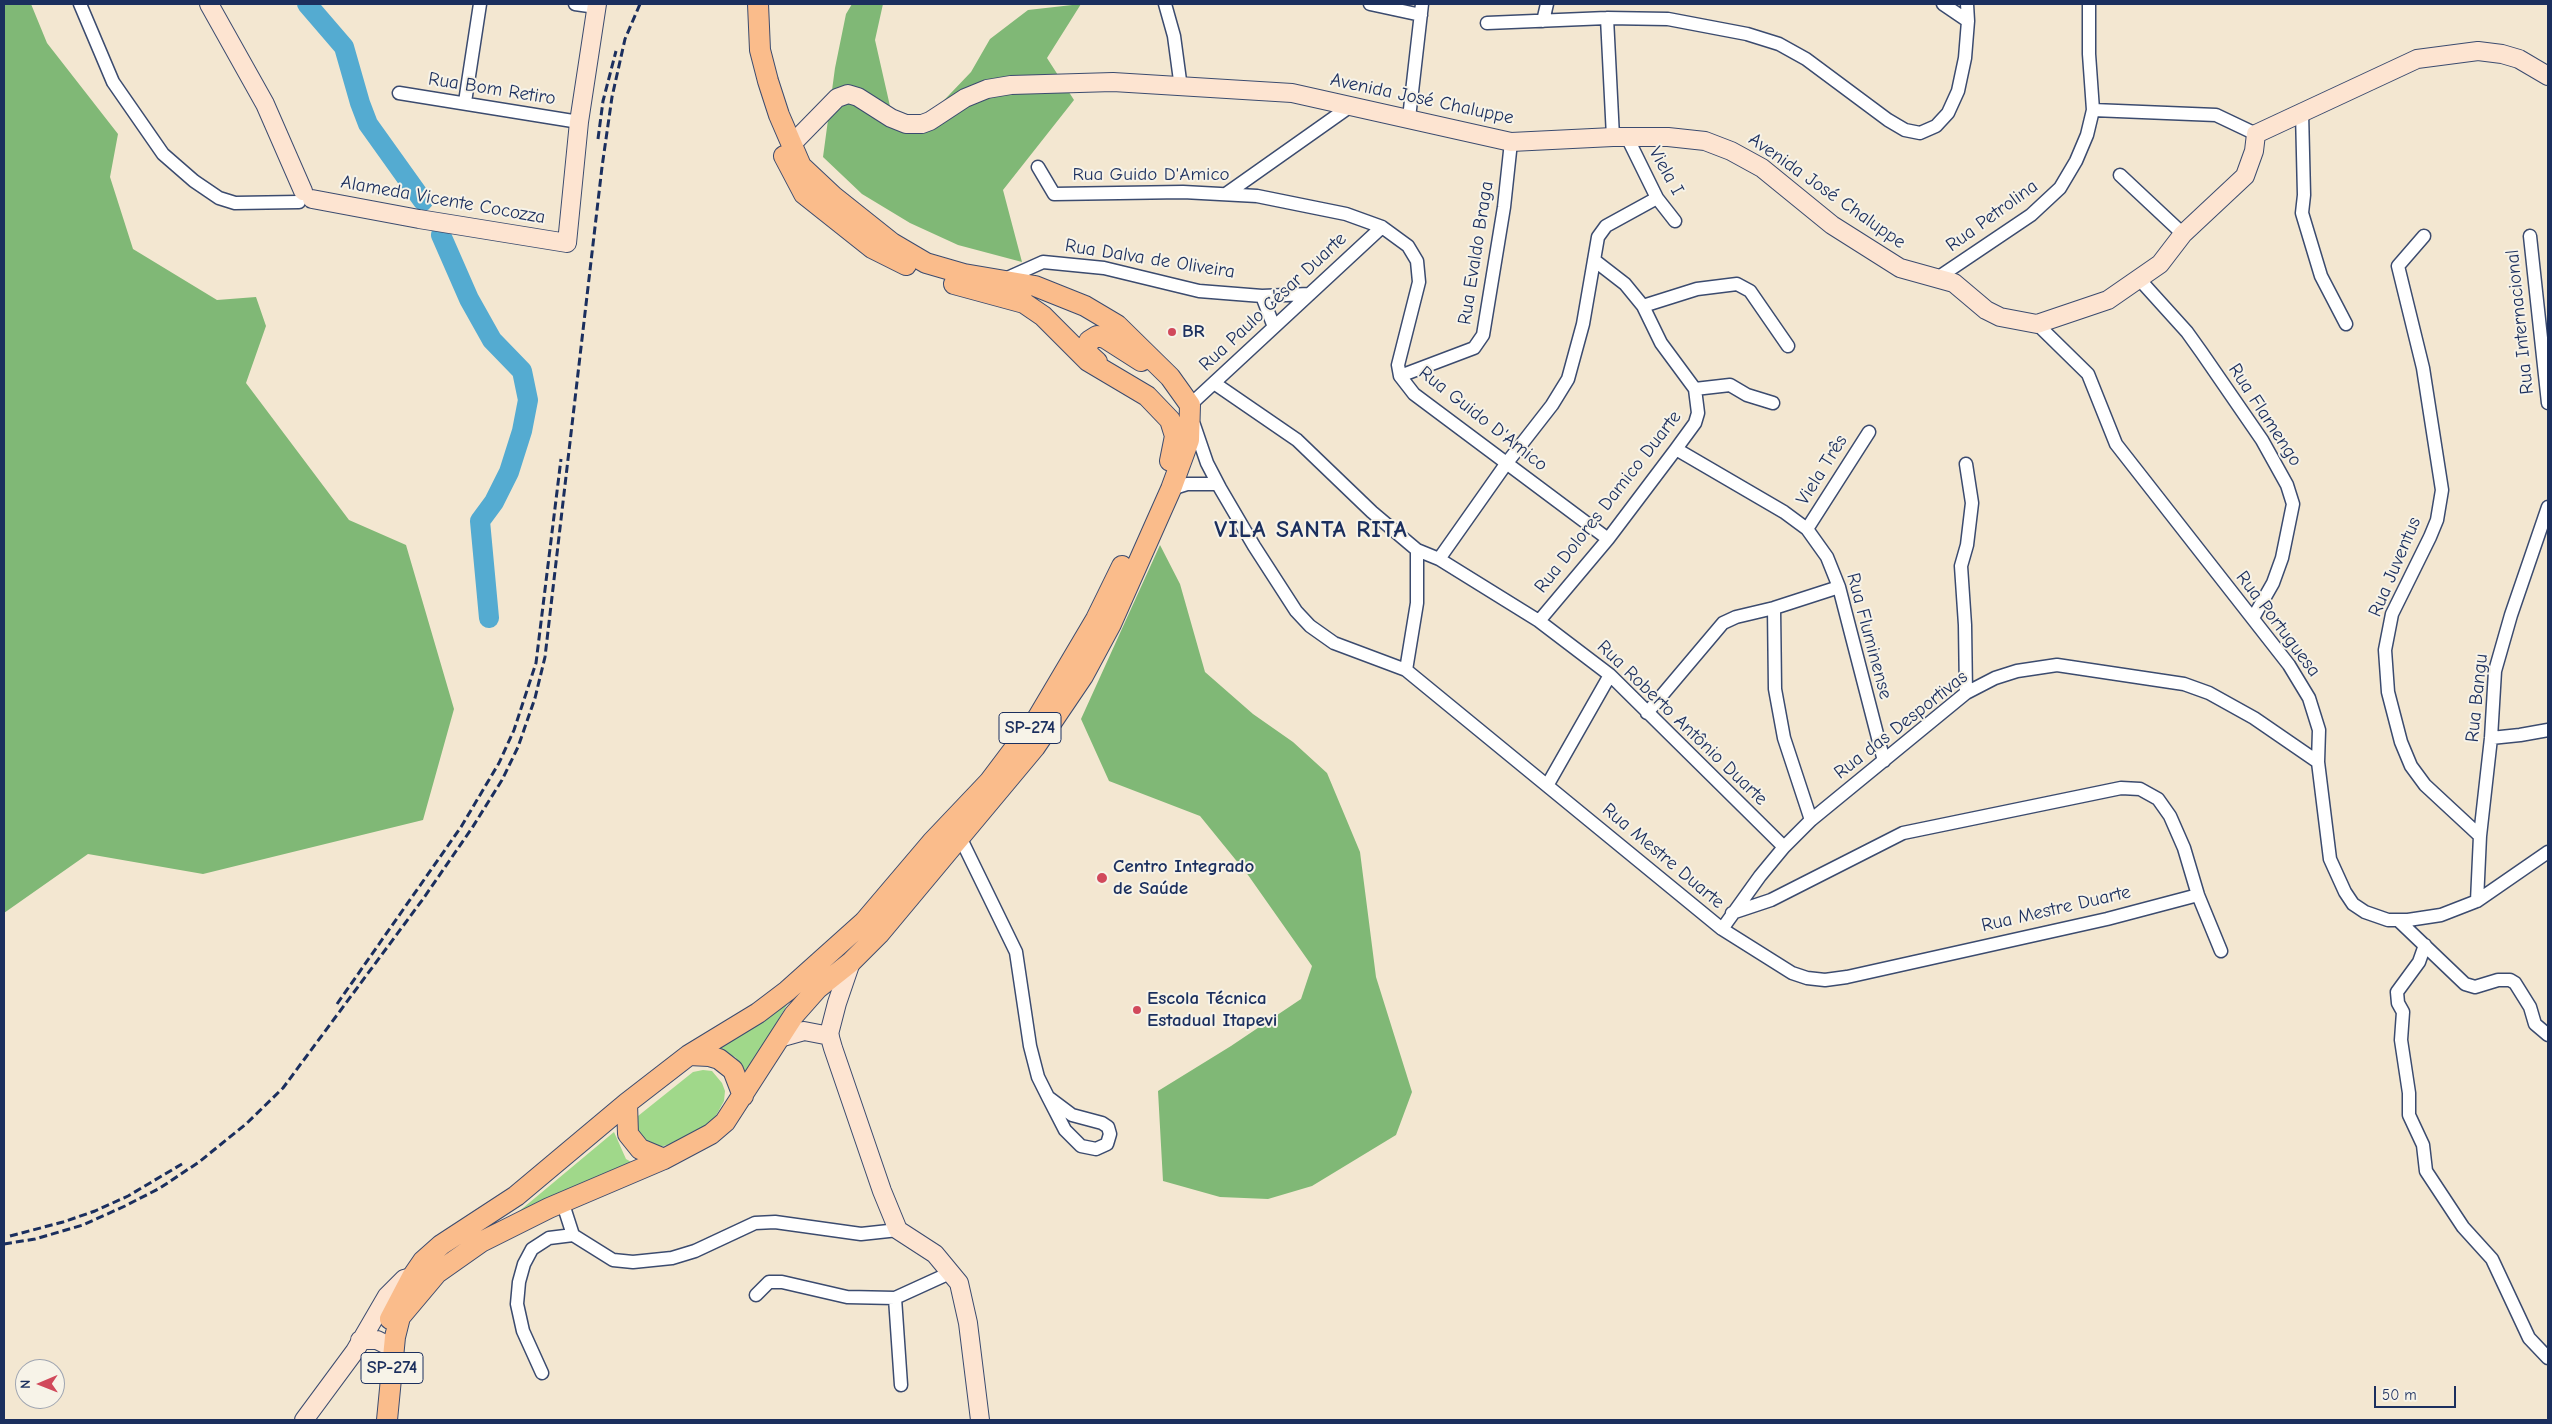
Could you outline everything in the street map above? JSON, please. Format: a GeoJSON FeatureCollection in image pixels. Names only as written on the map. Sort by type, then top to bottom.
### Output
{"type":"FeatureCollection","features":[{"type":"Feature","properties":{"kind":"main road","name":"SP-274"},"geometry":{"type":"LineString","coordinates":[[374,1420],[390,1319],[412,1277],[424,1261],[441,1245],[516,1196],[627,1103],[689,1055],[758,1013],[812,971],[864,922],[932,842],[989,782],[1038,717],[1096,619],[1169,465],[1175,446],[1175,436],[1170,420],[1147,396],[1122,383],[1088,361],[1043,316],[1024,303],[932,278],[872,248],[804,194],[778,143],[753,50],[748,4]]}},
{"type":"Feature","properties":{"kind":"main road"},"geometry":{"type":"LineString","coordinates":[[758,4],[762,58],[779,115],[800,166],[833,196],[892,243],[926,263],[964,274],[1005,280],[1058,294],[1085,306],[1117,325],[1170,377],[1191,411]]}},
{"type":"Feature","properties":{"kind":"main road"},"geometry":{"type":"LineString","coordinates":[[1122,383],[1117,375],[1088,355],[1086,346],[1091,338],[1097,336],[1105,338],[1139,360],[1162,370]]}},
{"type":"Feature","properties":{"kind":"main road","name":"SP-274"},"geometry":{"type":"LineString","coordinates":[[387,1420],[395,1337],[400,1317],[449,1262],[481,1242],[549,1208],[563,1204],[664,1159],[711,1134],[724,1122],[743,1096],[787,1024],[817,989],[851,962],[879,934],[959,835],[1035,747],[1082,676],[1111,624],[1185,454],[1191,411]]}},
{"type":"Feature","properties":{"kind":"main road"},"geometry":{"type":"LineString","coordinates":[[689,1055],[709,1056],[719,1059],[733,1070],[743,1096]]}},
{"type":"Feature","properties":{"kind":"main road"},"geometry":{"type":"LineString","coordinates":[[627,1103],[628,1134],[640,1149],[664,1159]]}},
{"type":"Feature","properties":{"kind":"street"},"geometry":{"type":"LineString","coordinates":[[80,4],[113,82],[164,154],[194,181],[219,198],[235,203],[304,197],[265,104],[209,4]]}},
{"type":"Feature","properties":{"kind":"street"},"geometry":{"type":"LineString","coordinates":[[465,102],[480,4]]}},
{"type":"Feature","properties":{"kind":"street"},"geometry":{"type":"LineString","coordinates":[[575,4],[596,5],[579,122]]}},
{"type":"Feature","properties":{"kind":"street"},"geometry":{"type":"LineString","coordinates":[[1165,4],[1174,36],[1181,88]]}},
{"type":"Feature","properties":{"kind":"street"},"geometry":{"type":"LineString","coordinates":[[1370,4],[1421,9],[1409,118]]}},
{"type":"Feature","properties":{"kind":"street"},"geometry":{"type":"LineString","coordinates":[[1543,21],[1547,4]]}},
{"type":"Feature","properties":{"kind":"street"},"geometry":{"type":"LineString","coordinates":[[1943,4],[1968,21]]}},
{"type":"Feature","properties":{"kind":"street"},"geometry":{"type":"LineString","coordinates":[[1487,23],[1607,18],[1668,20],[1747,34],[1779,44],[1806,59],[1888,120],[1905,130],[1920,133],[1936,126],[1948,113],[1958,91],[1968,21],[1967,4]]}},
{"type":"Feature","properties":{"kind":"street","name":"Rua Petrolina"},"geometry":{"type":"LineString","coordinates":[[1936,279],[2031,215],[2060,188],[2076,160],[2087,134],[2093,110],[2089,54],[2090,4]]}},
{"type":"Feature","properties":{"kind":"street"},"geometry":{"type":"LineString","coordinates":[[1607,18],[1620,137]]}},
{"type":"Feature","properties":{"kind":"street"},"geometry":{"type":"LineString","coordinates":[[2093,110],[2216,115],[2256,134],[2417,59],[2478,51],[2502,54],[2519,59],[2548,76]]}},
{"type":"Feature","properties":{"kind":"street","name":"Avenida José Chaluppe"},"geometry":{"type":"LineString","coordinates":[[792,144],[837,98],[848,94],[858,96],[891,118],[906,124],[922,124],[930,121],[965,98],[987,89],[1011,85],[1114,82],[1181,88],[1292,93],[1409,118],[1465,134],[1511,142],[1620,137],[1668,137],[1705,141],[1731,151],[1762,168],[1832,225],[1875,254],[1900,268],[1954,283],[1986,310],[2000,317],[2037,324],[2108,300],[2140,280],[2160,264],[2183,234],[2245,176],[2254,151],[2256,134]]}},
{"type":"Feature","properties":{"kind":"street","name":"Rua Bom Retiro"},"geometry":{"type":"LineString","coordinates":[[399,93],[465,102],[579,122]]}},
{"type":"Feature","properties":{"kind":"street"},"geometry":{"type":"LineString","coordinates":[[1226,194],[1352,105]]}},
{"type":"Feature","properties":{"kind":"street"},"geometry":{"type":"LineString","coordinates":[[2302,112],[2304,195],[2302,213],[2321,276],[2346,324]]}},
{"type":"Feature","properties":{"kind":"street","name":"Alameda Vicente Cocozza"},"geometry":{"type":"LineString","coordinates":[[304,197],[420,219],[567,243],[579,122]]}},
{"type":"Feature","properties":{"kind":"street","name":"Viela I"},"geometry":{"type":"LineString","coordinates":[[1620,137],[1657,198],[1675,221]]}},
{"type":"Feature","properties":{"kind":"street","name":"Rua Evaldo Braga"},"geometry":{"type":"LineString","coordinates":[[1400,376],[1474,348],[1484,334],[1504,208],[1511,142]]}},
{"type":"Feature","properties":{"kind":"street","name":"Rua Guido D'Amico"},"geometry":{"type":"LineString","coordinates":[[1038,167],[1054,194],[1226,194],[1258,196],[1346,214],[1382,227],[1408,246],[1417,261],[1419,282],[1398,365],[1400,376],[1414,394],[1608,539]]}},
{"type":"Feature","properties":{"kind":"street"},"geometry":{"type":"LineString","coordinates":[[2120,175],[2183,234]]}},
{"type":"Feature","properties":{"kind":"street"},"geometry":{"type":"LineString","coordinates":[[1439,559],[1506,464],[1552,405],[1568,379],[1583,324],[1598,237],[1606,226],[1657,198]]}},
{"type":"Feature","properties":{"kind":"street","name":"Rua Paulo César Duarte"},"geometry":{"type":"LineString","coordinates":[[1191,411],[1214,383],[1382,227]]}},
{"type":"Feature","properties":{"kind":"street","name":"Rua Juventus"},"geometry":{"type":"LineString","coordinates":[[2424,236],[2398,266],[2423,368],[2442,490],[2437,520],[2392,614],[2386,650],[2388,692],[2401,742],[2411,766],[2425,785],[2480,836]]}},
{"type":"Feature","properties":{"kind":"street","name":"Rua Internacional"},"geometry":{"type":"LineString","coordinates":[[2530,236],[2548,403]]}},
{"type":"Feature","properties":{"kind":"street","name":"Rua Dolores Damico Duarte"},"geometry":{"type":"LineString","coordinates":[[1539,621],[1608,539],[1695,423],[1698,413],[1695,389],[1662,342],[1643,306],[1625,284],[1594,260]]}},
{"type":"Feature","properties":{"kind":"street","name":"Rua Dalva de Oliveira"},"geometry":{"type":"LineString","coordinates":[[1005,280],[1043,262],[1104,268],[1199,291],[1262,296],[1309,294]]}},
{"type":"Feature","properties":{"kind":"street","name":"Rua Flamengo"},"geometry":{"type":"LineString","coordinates":[[2140,280],[2187,332],[2202,352],[2266,447],[2287,485],[2293,504],[2282,558],[2272,583],[2253,618]]}},
{"type":"Feature","properties":{"kind":"street"},"geometry":{"type":"LineString","coordinates":[[1643,306],[1697,288],[1737,284],[1750,291],[1788,346]]}},
{"type":"Feature","properties":{"kind":"street"},"geometry":{"type":"LineString","coordinates":[[1262,296],[1274,327]]}},
{"type":"Feature","properties":{"kind":"street","name":"Rua Portuguesa"},"geometry":{"type":"LineString","coordinates":[[2037,324],[2088,374],[2116,444],[2191,543],[2289,665],[2310,698],[2319,730],[2318,762],[2330,859],[2344,892],[2353,904],[2365,912],[2388,920],[2441,914],[2477,901],[2548,852]]}},
{"type":"Feature","properties":{"kind":"street","name":"Rua Roberto Antônio Duarte"},"geometry":{"type":"LineString","coordinates":[[1214,383],[1297,440],[1372,512],[1417,550],[1439,559],[1539,621],[1610,675],[1784,847]]}},
{"type":"Feature","properties":{"kind":"street"},"geometry":{"type":"LineString","coordinates":[[1695,389],[1730,385],[1747,395],[1773,403]]}},
{"type":"Feature","properties":{"kind":"street","name":"Rua Mestre Duarte"},"geometry":{"type":"LineString","coordinates":[[1191,411],[1204,456],[1218,484],[1254,546],[1296,611],[1310,626],[1334,643],[1406,670],[1548,784],[1722,929],[1792,973],[1808,978],[1825,980],[2107,918],[2198,895]]}},
{"type":"Feature","properties":{"kind":"street","name":"Viela Três"},"geometry":{"type":"LineString","coordinates":[[1807,530],[1869,432]]}},
{"type":"Feature","properties":{"kind":"street","name":"Rua Fluminense"},"geometry":{"type":"LineString","coordinates":[[1676,449],[1777,507],[1807,530],[1826,557],[1839,586],[1884,761]]}},
{"type":"Feature","properties":{"kind":"street"},"geometry":{"type":"LineString","coordinates":[[1966,464],[1972,503],[1967,545],[1961,566],[1965,625],[1966,693]]}},
{"type":"Feature","properties":{"kind":"street"},"geometry":{"type":"LineString","coordinates":[[1171,489],[1187,484],[1218,484]]}},
{"type":"Feature","properties":{"kind":"street","name":"Rua Bangu"},"geometry":{"type":"LineString","coordinates":[[2477,901],[2480,836],[2492,738],[2495,671],[2548,507]]}},
{"type":"Feature","properties":{"kind":"street"},"geometry":{"type":"LineString","coordinates":[[1406,670],[1417,604],[1417,550]]}},
{"type":"Feature","properties":{"kind":"street"},"geometry":{"type":"LineString","coordinates":[[1647,713],[1723,623],[1736,617],[1774,608],[1839,586]]}},
{"type":"Feature","properties":{"kind":"street"},"geometry":{"type":"LineString","coordinates":[[1774,608],[1775,689],[1784,738],[1812,820]]}},
{"type":"Feature","properties":{"kind":"street","name":"Rua das Desportivas"},"geometry":{"type":"LineString","coordinates":[[1722,929],[1784,847],[1812,820],[1966,693],[1995,678],[2017,671],[2057,665],[2184,684],[2209,693],[2254,718],[2318,762]]}},
{"type":"Feature","properties":{"kind":"street"},"geometry":{"type":"LineString","coordinates":[[1548,784],[1610,675]]}},
{"type":"Feature","properties":{"kind":"street"},"geometry":{"type":"LineString","coordinates":[[2492,738],[2548,730]]}},
{"type":"Feature","properties":{"kind":"street"},"geometry":{"type":"LineString","coordinates":[[1732,914],[1771,900],[1902,834],[2121,788],[2140,789],[2158,799],[2170,816],[2184,848],[2198,895],[2221,951]]}},
{"type":"Feature","properties":{"kind":"street"},"geometry":{"type":"LineString","coordinates":[[959,835],[1016,952],[1030,1046],[1038,1077],[1048,1098],[1065,1130],[1081,1146],[1096,1149],[1107,1144],[1110,1134],[1108,1127],[1102,1123],[1072,1115],[1048,1098]]}},
{"type":"Feature","properties":{"kind":"street"},"geometry":{"type":"LineString","coordinates":[[2398,920],[2470,986],[2505,980],[2515,983],[2530,1007],[2535,1024],[2548,1035]]}},
{"type":"Feature","properties":{"kind":"street"},"geometry":{"type":"LineString","coordinates":[[2425,945],[2420,962],[2398,992],[2398,1003],[2403,1012],[2401,1040],[2409,1093],[2409,1115],[2423,1145],[2426,1171],[2463,1226],[2492,1259],[2529,1338],[2548,1358]]}},
{"type":"Feature","properties":{"kind":"street"},"geometry":{"type":"LineString","coordinates":[[851,962],[837,1003],[830,1036],[882,1191],[898,1230],[935,1254],[952,1272],[959,1283],[964,1301],[980,1420]]}},
{"type":"Feature","properties":{"kind":"street"},"geometry":{"type":"LineString","coordinates":[[779,1038],[804,1031],[830,1036]]}},
{"type":"Feature","properties":{"kind":"street"},"geometry":{"type":"LineString","coordinates":[[563,1204],[573,1235]]}},
{"type":"Feature","properties":{"kind":"street"},"geometry":{"type":"LineString","coordinates":[[542,1373],[523,1331],[517,1304],[519,1282],[524,1264],[532,1249],[549,1238],[573,1235],[613,1260],[633,1262],[672,1258],[696,1251],[754,1224],[775,1222],[861,1234],[898,1230]]}},
{"type":"Feature","properties":{"kind":"street"},"geometry":{"type":"LineString","coordinates":[[756,1296],[769,1282],[782,1282],[847,1297],[895,1298],[952,1272]]}},
{"type":"Feature","properties":{"kind":"street"},"geometry":{"type":"LineString","coordinates":[[305,1420],[346,1364],[387,1296],[404,1279],[412,1277]]}},
{"type":"Feature","properties":{"kind":"street"},"geometry":{"type":"LineString","coordinates":[[895,1298],[901,1385]]}},
{"type":"Feature","properties":{"kind":"street"},"geometry":{"type":"LineString","coordinates":[[360,1340],[377,1340],[385,1344]]}},
{"type":"Feature","properties":{"kind":"green space"},"geometry":{"type":"Polygon","coordinates":[[[4,4],[31,4],[47,43],[118,134],[110,177],[133,249],[217,300],[256,297],[266,326],[246,383],[349,520],[406,545],[454,709],[423,820],[203,874],[88,854],[4,913],[4,4]]]}},
{"type":"Feature","properties":{"kind":"green space"},"geometry":{"type":"Polygon","coordinates":[[[852,4],[883,4],[875,40],[892,115],[928,117],[971,72],[990,39],[1028,10],[1081,4],[1047,58],[1074,100],[1003,190],[1022,262],[958,245],[910,223],[862,194],[823,157],[835,68],[846,14],[852,4]]]}},
{"type":"Feature","properties":{"kind":"green space"},"geometry":{"type":"Polygon","coordinates":[[[1160,545],[1180,584],[1205,672],[1253,714],[1293,742],[1327,773],[1360,852],[1376,977],[1412,1092],[1396,1135],[1312,1186],[1268,1199],[1220,1197],[1163,1181],[1158,1091],[1231,1046],[1301,999],[1312,966],[1248,875],[1200,816],[1109,781],[1081,719],[1160,545]]]}},
{"type":"Feature","properties":{"kind":"green space"},"geometry":{"type":"Polygon","coordinates":[[[788,1003],[745,1077],[744,1068],[735,1057],[715,1050],[788,1003]]]}},
{"type":"Feature","properties":{"kind":"green space"},"geometry":{"type":"Polygon","coordinates":[[[712,1071],[722,1083],[725,1091],[724,1101],[713,1121],[694,1135],[678,1142],[656,1148],[648,1145],[634,1130],[638,1116],[693,1072],[712,1071]]]}},
{"type":"Feature","properties":{"kind":"green space"},"geometry":{"type":"Polygon","coordinates":[[[614,1132],[626,1159],[633,1163],[505,1223],[614,1132]]]}},
{"type":"Feature","properties":{"kind":"waterway"},"geometry":{"type":"LineString","coordinates":[[307,4],[344,47],[368,124],[423,201]]}},
{"type":"Feature","properties":{"kind":"waterway"},"geometry":{"type":"LineString","coordinates":[[441,235],[469,299],[492,340],[522,371],[528,400],[522,431],[509,472],[494,502],[480,521],[489,618]]}},
{"type":"Feature","properties":{"kind":"railway"},"geometry":{"type":"LineString","coordinates":[[4,1244],[35,1239],[83,1225],[125,1206],[160,1188],[199,1162],[246,1124],[283,1088],[423,899],[472,828],[502,780],[518,747],[535,698],[545,657],[602,167],[612,97],[625,39],[640,4]]}},
{"type":"Feature","properties":{"kind":"railway"},"geometry":{"type":"LineString","coordinates":[[598,139],[603,101],[616,51]]}},
{"type":"Feature","properties":{"kind":"railway"},"geometry":{"type":"LineString","coordinates":[[337,1004],[461,827],[499,763],[514,730],[536,663],[561,459]]}},
{"type":"Feature","properties":{"kind":"railway"},"geometry":{"type":"LineString","coordinates":[[10,1236],[63,1222],[95,1211],[128,1196],[182,1164]]}},
{"type":"Feature","properties":{"kind":"place","name":"BR"},"geometry":{"type":"Point","coordinates":[1172,332]}},
{"type":"Feature","properties":{"kind":"place","name":"Centro Integrado de Saúde"},"geometry":{"type":"Point","coordinates":[1102,878]}},
{"type":"Feature","properties":{"kind":"place","name":"Escola Técnica Estadual Itapevi"},"geometry":{"type":"Point","coordinates":[1137,1010]}},
{"type":"Feature","properties":{"kind":"district","name":"VILA SANTA RITA"},"geometry":{"type":"Point","coordinates":[1311,530]}}]}
